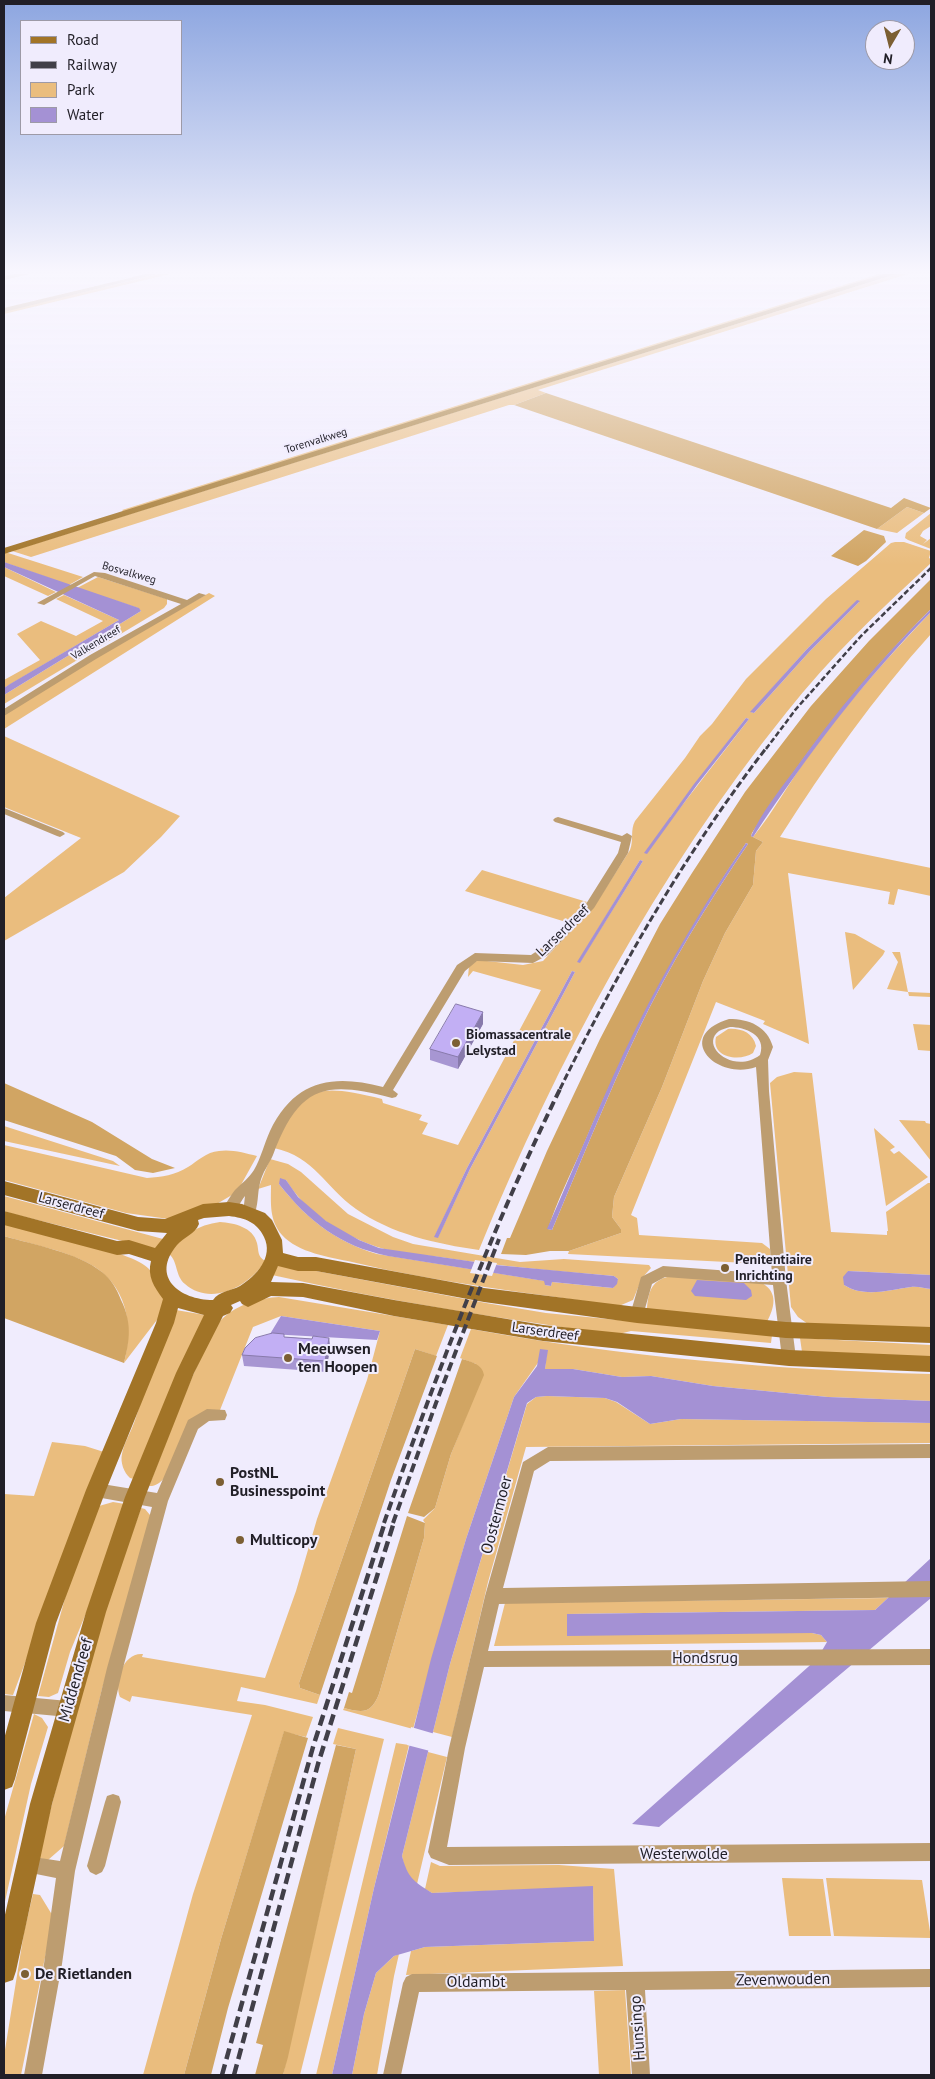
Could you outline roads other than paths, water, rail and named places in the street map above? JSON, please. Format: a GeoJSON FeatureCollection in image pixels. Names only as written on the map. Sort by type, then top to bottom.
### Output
{"type":"FeatureCollection","features":[{"type":"Feature","properties":{"kind":"main road","name":"Torenvalkweg"},"geometry":{"type":"LineString","coordinates":[[4,551],[582,371]]}},
{"type":"Feature","properties":{"kind":"main road","name":"Larserdreef"},"geometry":{"type":"LineString","coordinates":[[4,1188],[138,1224],[148,1231],[174,1229]]}},
{"type":"Feature","properties":{"kind":"main road"},"geometry":{"type":"LineString","coordinates":[[227,1212],[255,1226],[263,1235],[267,1251],[274,1253]]}},
{"type":"Feature","properties":{"kind":"main road"},"geometry":{"type":"LineString","coordinates":[[227,1212],[249,1213],[266,1225],[274,1240],[274,1253],[270,1269],[260,1286],[239,1304],[192,1306],[172,1297],[161,1282],[158,1261],[174,1229],[227,1212]]}},
{"type":"Feature","properties":{"kind":"main road","name":"Larserdreef"},"geometry":{"type":"LineString","coordinates":[[4,1218],[117,1248],[126,1254],[158,1261]]}},
{"type":"Feature","properties":{"kind":"main road","name":"Larserdreef"},"geometry":{"type":"LineString","coordinates":[[274,1253],[298,1264],[316,1264],[484,1295],[786,1330],[931,1335]]}},
{"type":"Feature","properties":{"kind":"main road"},"geometry":{"type":"LineString","coordinates":[[158,1261],[165,1264],[171,1282],[185,1294],[200,1300],[220,1304]]}},
{"type":"Feature","properties":{"kind":"main road","name":"Larserdreef"},"geometry":{"type":"LineString","coordinates":[[260,1286],[269,1289],[303,1290],[394,1308],[543,1333],[789,1358],[931,1364]]}},
{"type":"Feature","properties":{"kind":"main road"},"geometry":{"type":"LineString","coordinates":[[4,1779],[14,1704],[96,1490],[165,1323],[172,1297]]}},
{"type":"Feature","properties":{"kind":"main road","name":"Middendreef"},"geometry":{"type":"LineString","coordinates":[[4,1971],[41,1804],[96,1612],[135,1497],[185,1374],[208,1324],[220,1304]]}},
{"type":"Feature","properties":{"kind":"street","name":"Bosvalkweg"},"geometry":{"type":"LineString","coordinates":[[41,603],[94,574],[184,602]]}},
{"type":"Feature","properties":{"kind":"street","name":"Valkendreef"},"geometry":{"type":"LineString","coordinates":[[4,706],[198,594]]}},
{"type":"Feature","properties":{"kind":"street","name":"Valkendreef"},"geometry":{"type":"LineString","coordinates":[[4,713],[184,602]]}},
{"type":"Feature","properties":{"kind":"street"},"geometry":{"type":"LineString","coordinates":[[4,811],[60,834]]}},
{"type":"Feature","properties":{"kind":"street","name":"Larserdreef"},"geometry":{"type":"LineString","coordinates":[[249,1213],[254,1180],[292,1104],[318,1086],[338,1083],[389,1093],[462,968],[475,957],[533,959],[544,952],[590,906],[623,853],[626,838],[558,820]]}},
{"type":"Feature","properties":{"kind":"street"},"geometry":{"type":"LineString","coordinates":[[762,1060],[744,1066],[723,1063],[709,1050],[707,1043],[708,1035],[720,1025],[738,1023],[755,1029],[766,1040],[766,1054],[762,1060],[779,1280],[789,1358]]}},
{"type":"Feature","properties":{"kind":"street","name":"Larserdreef"},"geometry":{"type":"LineString","coordinates":[[227,1212],[239,1194],[254,1180]]}},
{"type":"Feature","properties":{"kind":"street"},"geometry":{"type":"LineString","coordinates":[[637,1314],[646,1282],[663,1270],[779,1280]]}},
{"type":"Feature","properties":{"kind":"street"},"geometry":{"type":"LineString","coordinates":[[33,2075],[53,1964],[66,1872],[115,1668],[161,1502],[193,1425],[207,1415],[220,1415]]}},
{"type":"Feature","properties":{"kind":"street","name":"Oostermoer"},"geometry":{"type":"LineString","coordinates":[[437,1852],[457,1748],[493,1596],[528,1467],[548,1454],[931,1451]]}},
{"type":"Feature","properties":{"kind":"street"},"geometry":{"type":"LineString","coordinates":[[96,1490],[161,1502]]}},
{"type":"Feature","properties":{"kind":"street"},"geometry":{"type":"LineString","coordinates":[[493,1596],[931,1589]]}},
{"type":"Feature","properties":{"kind":"street","name":"Hondsrug"},"geometry":{"type":"LineString","coordinates":[[479,1660],[931,1657]]}},
{"type":"Feature","properties":{"kind":"street"},"geometry":{"type":"LineString","coordinates":[[14,1704],[68,1709]]}},
{"type":"Feature","properties":{"kind":"street"},"geometry":{"type":"LineString","coordinates":[[96,1866],[113,1802]]}},
{"type":"Feature","properties":{"kind":"street","name":"Westerwolde"},"geometry":{"type":"LineString","coordinates":[[437,1852],[449,1856],[459,1856],[931,1852]]}},
{"type":"Feature","properties":{"kind":"street"},"geometry":{"type":"LineString","coordinates":[[27,1865],[66,1872]]}},
{"type":"Feature","properties":{"kind":"street","name":"Zevenwouden"},"geometry":{"type":"LineString","coordinates":[[635,1982],[931,1978]]}},
{"type":"Feature","properties":{"kind":"street","name":"Oldambt"},"geometry":{"type":"LineString","coordinates":[[392,2075],[412,1983],[635,1982]]}},
{"type":"Feature","properties":{"kind":"street","name":"Hunsingo"},"geometry":{"type":"LineString","coordinates":[[635,1982],[641,2075]]}},
{"type":"Feature","properties":{"kind":"water"},"geometry":{"type":"Polygon","coordinates":[[[4,562],[139,608],[141,611],[4,695],[4,688],[10,684],[119,620],[4,567],[4,562]]]}},
{"type":"Feature","properties":{"kind":"water"},"geometry":{"type":"Polygon","coordinates":[[[857,600],[860,601],[810,651],[754,713],[750,712],[807,649],[857,600]]]}},
{"type":"Feature","properties":{"kind":"water"},"geometry":{"type":"Polygon","coordinates":[[[931,609],[931,612],[883,664],[838,718],[795,775],[753,837],[751,836],[776,795],[841,708],[894,647],[931,609]]]}},
{"type":"Feature","properties":{"kind":"water"},"geometry":{"type":"Polygon","coordinates":[[[746,718],[749,719],[697,785],[647,854],[644,853],[694,784],[746,718]]]}},
{"type":"Feature","properties":{"kind":"water"},"geometry":{"type":"Polygon","coordinates":[[[746,843],[748,844],[690,935],[650,1007],[615,1080],[552,1230],[547,1229],[612,1078],[648,1004],[716,888],[746,843]]]}},
{"type":"Feature","properties":{"kind":"water"},"geometry":{"type":"Polygon","coordinates":[[[640,860],[643,861],[580,963],[577,962],[640,860]]]}},
{"type":"Feature","properties":{"kind":"water"},"geometry":{"type":"Polygon","coordinates":[[[572,971],[575,972],[470,1169],[438,1238],[434,1237],[467,1168],[572,971]]]}},
{"type":"Feature","properties":{"kind":"water"},"geometry":{"type":"Polygon","coordinates":[[[280,1178],[286,1180],[298,1197],[326,1221],[359,1240],[379,1248],[496,1265],[614,1276],[618,1279],[617,1284],[613,1288],[552,1282],[551,1286],[545,1285],[544,1281],[371,1252],[340,1239],[314,1221],[290,1198],[279,1184],[280,1178]]]}},
{"type":"Feature","properties":{"kind":"water"},"geometry":{"type":"Polygon","coordinates":[[[848,1271],[931,1275],[931,1289],[914,1287],[877,1292],[860,1291],[844,1285],[843,1277],[848,1271]]]}},
{"type":"Feature","properties":{"kind":"water"},"geometry":{"type":"Polygon","coordinates":[[[697,1280],[744,1283],[751,1290],[752,1296],[746,1300],[695,1296],[691,1291],[697,1280]]]}},
{"type":"Feature","properties":{"kind":"water"},"geometry":{"type":"Polygon","coordinates":[[[281,1316],[380,1331],[377,1340],[270,1334],[281,1316]]]}},
{"type":"Feature","properties":{"kind":"water"},"geometry":{"type":"Polygon","coordinates":[[[540,1349],[548,1350],[545,1369],[573,1369],[622,1377],[651,1376],[713,1386],[828,1397],[931,1401],[931,1423],[681,1419],[650,1424],[617,1402],[605,1398],[547,1396],[536,1397],[527,1403],[450,1664],[402,1856],[412,1878],[432,1893],[593,1886],[594,1941],[425,1947],[394,1956],[376,1973],[364,2014],[352,2075],[332,2075],[374,1888],[431,1659],[466,1539],[514,1397],[537,1366],[540,1349]]]}},
{"type":"Feature","properties":{"kind":"water"},"geometry":{"type":"Polygon","coordinates":[[[931,1558],[931,1598],[659,1827],[632,1824],[817,1659],[827,1642],[821,1635],[812,1633],[567,1636],[567,1614],[875,1610],[931,1558]]]}},
{"type":"Feature","properties":{"kind":"railway"},"geometry":{"type":"LineString","coordinates":[[766,749],[796,709],[861,636],[931,568]]}},
{"type":"Feature","properties":{"kind":"railway"},"geometry":{"type":"LineString","coordinates":[[560,1089],[630,956],[681,870],[708,828],[767,747]]}},
{"type":"Feature","properties":{"kind":"railway"},"geometry":{"type":"LineString","coordinates":[[384,1523],[466,1302],[488,1248],[561,1087]]}},
{"type":"Feature","properties":{"kind":"railway"},"geometry":{"type":"LineString","coordinates":[[393,1523],[436,1403],[499,1239]]}},
{"type":"Feature","properties":{"kind":"railway"},"geometry":{"type":"LineString","coordinates":[[222,2075],[313,1747],[385,1522]]}},
{"type":"Feature","properties":{"kind":"railway"},"geometry":{"type":"LineString","coordinates":[[234,2075],[318,1764],[394,1522]]}},
{"type":"Feature","properties":{"kind":"place","name":"Biomassacentrale Lelystad"},"geometry":{"type":"Point","coordinates":[456,1043]}},
{"type":"Feature","properties":{"kind":"place","name":"Penitentiaire Inrichting"},"geometry":{"type":"Point","coordinates":[725,1268]}},
{"type":"Feature","properties":{"kind":"place","name":"Meeuwsen ten Hoopen"},"geometry":{"type":"Point","coordinates":[288,1358]}},
{"type":"Feature","properties":{"kind":"place","name":"PostNL Businesspoint"},"geometry":{"type":"Point","coordinates":[220,1482]}},
{"type":"Feature","properties":{"kind":"place","name":"Multicopy"},"geometry":{"type":"Point","coordinates":[240,1540]}},
{"type":"Feature","properties":{"kind":"place","name":"De Rietlanden"},"geometry":{"type":"Point","coordinates":[25,1974]}}]}
